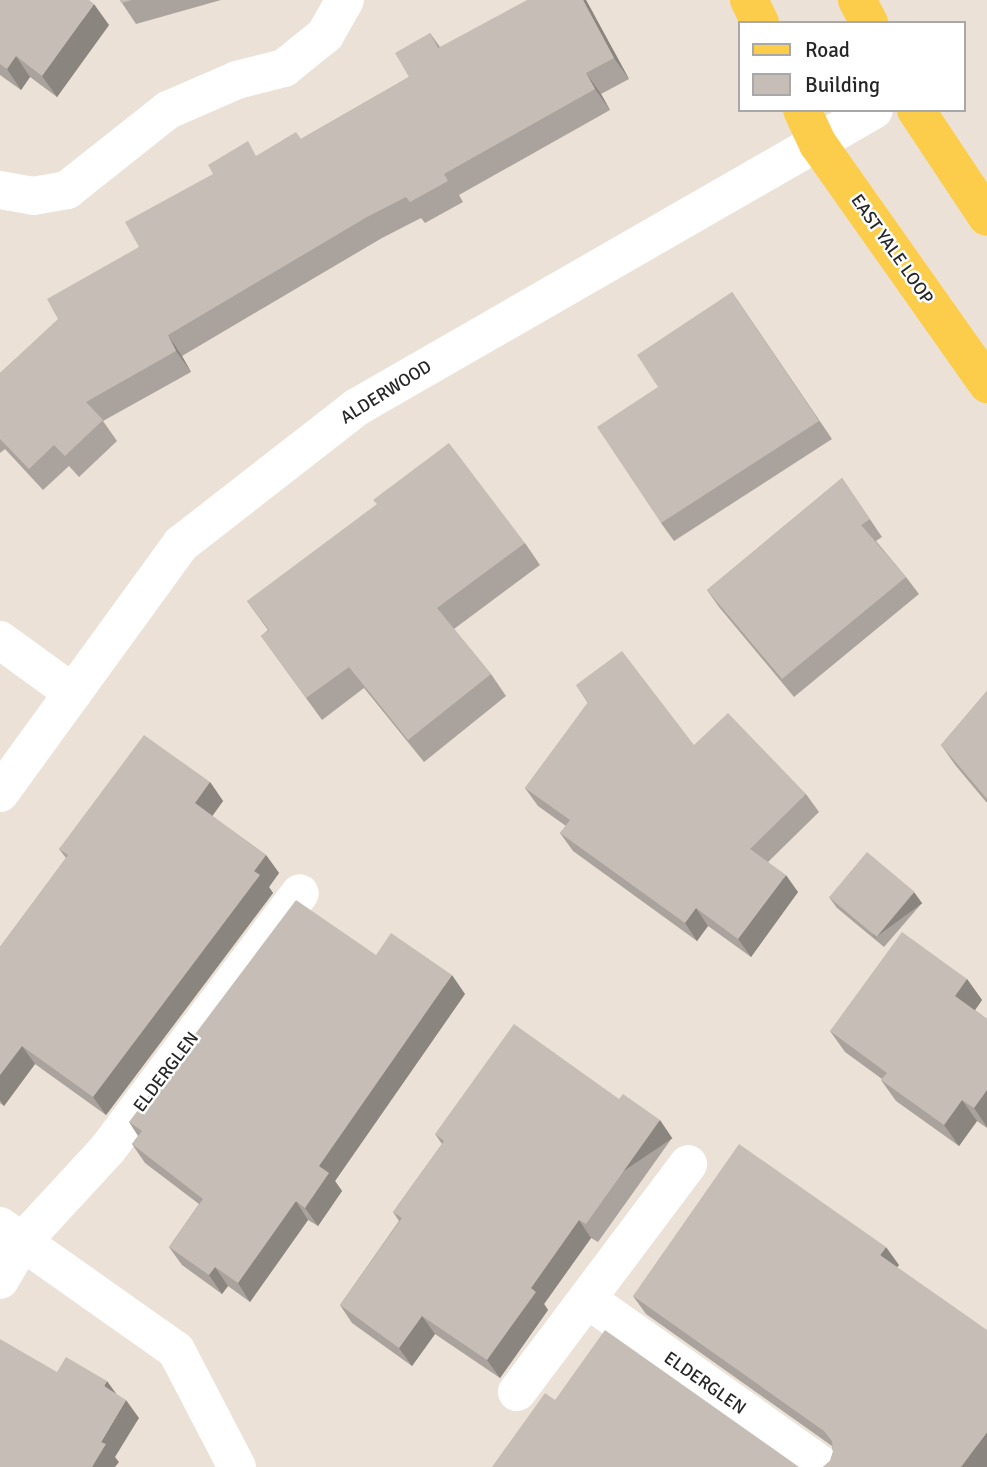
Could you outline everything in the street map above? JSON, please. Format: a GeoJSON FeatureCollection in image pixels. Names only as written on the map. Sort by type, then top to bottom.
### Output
{"type":"FeatureCollection","features":[{"type":"Feature","properties":{"kind":"main road"},"geometry":{"type":"LineString","coordinates":[[749,0],[759,21]]}},
{"type":"Feature","properties":{"kind":"main road"},"geometry":{"type":"LineString","coordinates":[[857,0],[868,21]]}},
{"type":"Feature","properties":{"kind":"main road","name":"EAST YALE LOOP"},"geometry":{"type":"LineString","coordinates":[[803,112],[818,144],[987,384]]}},
{"type":"Feature","properties":{"kind":"main road"},"geometry":{"type":"LineString","coordinates":[[917,112],[987,217]]}},
{"type":"Feature","properties":{"kind":"street"},"geometry":{"type":"LineString","coordinates":[[0,190],[33,196],[67,190],[169,110],[237,80],[285,68],[325,34],[345,0]]}},
{"type":"Feature","properties":{"kind":"street","name":"ALDERWOOD"},"geometry":{"type":"LineString","coordinates":[[0,793],[181,544],[357,407],[871,112]]}},
{"type":"Feature","properties":{"kind":"street"},"geometry":{"type":"LineString","coordinates":[[0,640],[73,693]]}},
{"type":"Feature","properties":{"kind":"street","name":"ELDERGLEN"},"geometry":{"type":"LineString","coordinates":[[0,1280],[11,1234],[107,1150],[300,893]]}},
{"type":"Feature","properties":{"kind":"street"},"geometry":{"type":"LineString","coordinates":[[517,1392],[688,1164]]}},
{"type":"Feature","properties":{"kind":"street"},"geometry":{"type":"LineString","coordinates":[[11,1234],[176,1350],[237,1467]]}},
{"type":"Feature","properties":{"kind":"street","name":"ELDERGLEN"},"geometry":{"type":"LineString","coordinates":[[587,1299],[824,1467]]}},
{"type":"Feature","properties":{"kind":"building"},"geometry":{"type":"Polygon","coordinates":[[[0,0],[89,0],[94,4],[42,76],[16,56],[7,69],[0,64],[0,0]]]}},
{"type":"Feature","properties":{"kind":"building"},"geometry":{"type":"Polygon","coordinates":[[[527,0],[583,0],[614,58],[586,73],[595,89],[444,174],[448,181],[410,202],[406,197],[367,217],[168,335],[176,351],[86,402],[103,420],[65,456],[54,445],[29,469],[0,439],[0,373],[58,319],[47,299],[139,247],[125,222],[213,174],[208,165],[248,141],[256,156],[296,132],[301,139],[409,77],[395,53],[430,33],[438,48],[527,0]]]}},
{"type":"Feature","properties":{"kind":"building"},"geometry":{"type":"Polygon","coordinates":[[[732,292],[819,421],[661,523],[597,427],[658,387],[637,355],[732,292]]]}},
{"type":"Feature","properties":{"kind":"building"},"geometry":{"type":"Polygon","coordinates":[[[449,443],[525,543],[437,608],[491,674],[408,740],[349,667],[306,698],[261,636],[269,630],[247,601],[377,504],[373,500],[449,443]]]}},
{"type":"Feature","properties":{"kind":"building"},"geometry":{"type":"Polygon","coordinates":[[[842,478],[870,519],[861,525],[906,577],[782,679],[707,590],[842,478]]]}},
{"type":"Feature","properties":{"kind":"building"},"geometry":{"type":"Polygon","coordinates":[[[622,651],[694,745],[728,713],[806,794],[750,849],[786,875],[738,939],[696,908],[685,923],[560,833],[570,820],[525,788],[588,702],[576,685],[622,651]]]}},
{"type":"Feature","properties":{"kind":"building"},"geometry":{"type":"Polygon","coordinates":[[[987,691],[987,799],[941,745],[987,691]]]}},
{"type":"Feature","properties":{"kind":"building"},"geometry":{"type":"Polygon","coordinates":[[[144,735],[210,782],[195,803],[266,855],[254,871],[260,875],[93,1097],[22,1046],[0,1075],[0,947],[68,855],[59,849],[144,735]]]}},
{"type":"Feature","properties":{"kind":"building"},"geometry":{"type":"Polygon","coordinates":[[[867,852],[914,892],[877,937],[829,897],[867,852]]]}},
{"type":"Feature","properties":{"kind":"building"},"geometry":{"type":"Polygon","coordinates":[[[296,900],[376,955],[391,933],[452,975],[319,1166],[329,1173],[305,1208],[296,1201],[238,1283],[215,1267],[209,1275],[169,1247],[203,1199],[132,1144],[142,1131],[129,1122],[296,900]]]}},
{"type":"Feature","properties":{"kind":"building"},"geometry":{"type":"Polygon","coordinates":[[[902,932],[967,979],[955,996],[987,1019],[987,1090],[974,1108],[962,1100],[944,1125],[881,1080],[887,1073],[830,1031],[902,932]]]}},
{"type":"Feature","properties":{"kind":"building"},"geometry":{"type":"Polygon","coordinates":[[[514,1024],[619,1099],[623,1094],[660,1120],[586,1224],[579,1220],[531,1288],[536,1292],[487,1360],[422,1316],[399,1348],[340,1305],[402,1218],[393,1212],[444,1141],[435,1134],[514,1024]]]}},
{"type":"Feature","properties":{"kind":"building"},"geometry":{"type":"Polygon","coordinates":[[[739,1144],[886,1247],[880,1255],[987,1330],[987,1432],[961,1467],[823,1467],[830,1461],[833,1452],[832,1441],[824,1431],[633,1296],[739,1144]]]}},
{"type":"Feature","properties":{"kind":"building"},"geometry":{"type":"Polygon","coordinates":[[[605,1330],[799,1467],[492,1467],[545,1393],[555,1400],[605,1330]]]}},
{"type":"Feature","properties":{"kind":"building"},"geometry":{"type":"Polygon","coordinates":[[[0,1339],[57,1372],[66,1357],[107,1381],[104,1386],[126,1400],[101,1442],[106,1444],[92,1467],[0,1467],[0,1339]]]}}]}
